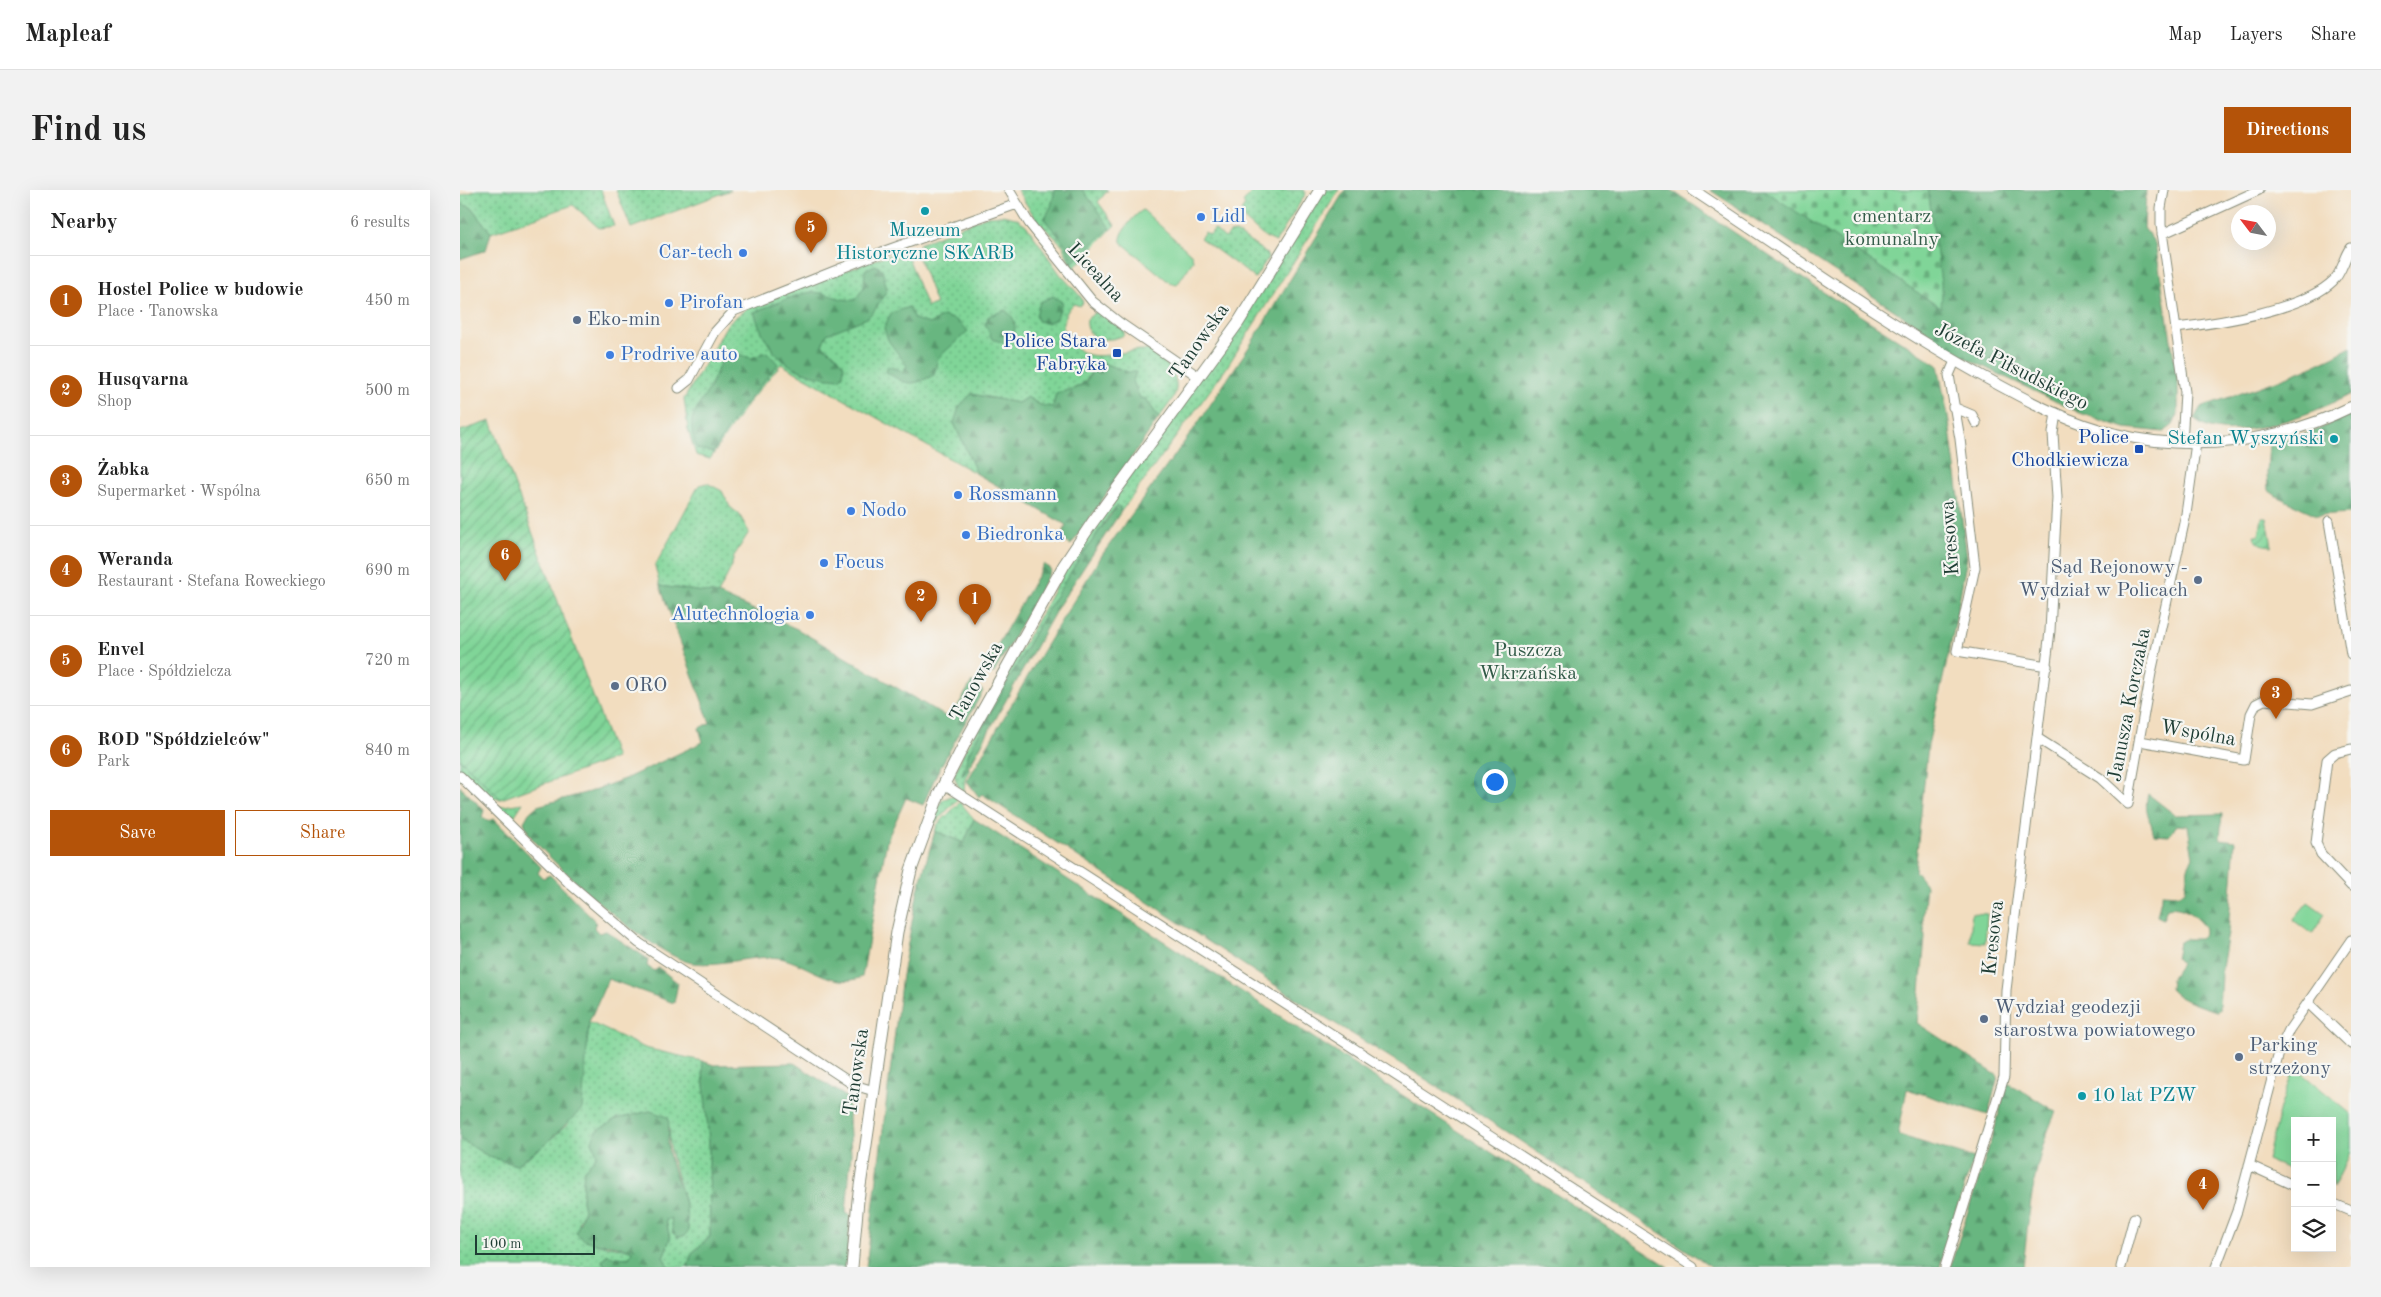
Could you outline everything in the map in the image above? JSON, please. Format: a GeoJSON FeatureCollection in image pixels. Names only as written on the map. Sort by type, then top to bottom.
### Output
{"type":"FeatureCollection","features":[{"type":"Feature","properties":{"kind":"main road","name":"Tanowska"},"geometry":{"type":"LineString","coordinates":[[852,1267],[857,1208],[894,951],[906,888],[920,842],[944,784],[1064,565],[1097,516],[1238,323],[1320,190]]}},
{"type":"Feature","properties":{"kind":"street","name":"Licealna"},"geometry":{"type":"LineString","coordinates":[[1009,190],[1017,204],[1066,270],[1092,301],[1120,323],[1199,377]]}},
{"type":"Feature","properties":{"kind":"street","name":"Józefa Piłsudskiego"},"geometry":{"type":"LineString","coordinates":[[1693,190],[1876,312],[1955,361],[2056,413],[2116,434],[2141,439],[2182,443],[2274,434],[2310,423],[2351,406]]}},
{"type":"Feature","properties":{"kind":"street"},"geometry":{"type":"LineString","coordinates":[[2164,190],[2161,208],[2162,234],[2185,392],[2182,443]]}},
{"type":"Feature","properties":{"kind":"street"},"geometry":{"type":"LineString","coordinates":[[2162,234],[2259,190]]}},
{"type":"Feature","properties":{"kind":"street"},"geometry":{"type":"LineString","coordinates":[[678,388],[689,380],[721,324],[739,308],[882,252],[1017,204]]}},
{"type":"Feature","properties":{"kind":"street"},"geometry":{"type":"LineString","coordinates":[[2176,328],[2246,317],[2298,300],[2321,290],[2335,280],[2351,248]]}},
{"type":"Feature","properties":{"kind":"street","name":"Kresowa"},"geometry":{"type":"LineString","coordinates":[[1955,361],[1949,374],[1953,407],[1960,439],[1975,567],[1957,651],[2047,666]]}},
{"type":"Feature","properties":{"kind":"street"},"geometry":{"type":"LineString","coordinates":[[1953,407],[1972,416],[1976,423]]}},
{"type":"Feature","properties":{"kind":"street","name":"Kresowa"},"geometry":{"type":"LineString","coordinates":[[1946,1267],[2004,1077],[2006,990],[2047,666],[2055,558],[2057,498],[2053,434],[2056,413]]}},
{"type":"Feature","properties":{"kind":"street","name":"Janusza Korczaka"},"geometry":{"type":"LineString","coordinates":[[2037,738],[2100,778],[2128,804],[2151,673],[2186,514],[2196,443]]}},
{"type":"Feature","properties":{"kind":"street"},"geometry":{"type":"LineString","coordinates":[[2329,521],[2351,654]]}},
{"type":"Feature","properties":{"kind":"street","name":"Wspólna"},"geometry":{"type":"LineString","coordinates":[[2140,741],[2244,760],[2251,714],[2256,704],[2264,700],[2312,704],[2351,691]]}},
{"type":"Feature","properties":{"kind":"street"},"geometry":{"type":"LineString","coordinates":[[2351,749],[2335,753],[2328,760],[2316,843],[2321,854],[2351,886]]}},
{"type":"Feature","properties":{"kind":"street"},"geometry":{"type":"LineString","coordinates":[[460,776],[570,884],[648,950],[854,1085],[874,1091]]}},
{"type":"Feature","properties":{"kind":"street"},"geometry":{"type":"LineString","coordinates":[[944,784],[1692,1267]]}},
{"type":"Feature","properties":{"kind":"street"},"geometry":{"type":"LineString","coordinates":[[2217,1267],[2233,1221],[2280,1049],[2289,1030],[2351,940]]}},
{"type":"Feature","properties":{"kind":"street"},"geometry":{"type":"LineString","coordinates":[[2308,1003],[2351,1044]]}},
{"type":"Feature","properties":{"kind":"street"},"geometry":{"type":"LineString","coordinates":[[2249,1165],[2291,1184]]}},
{"type":"Feature","properties":{"kind":"street"},"geometry":{"type":"LineString","coordinates":[[2336,1205],[2351,1211]]}},
{"type":"Feature","properties":{"kind":"street"},"geometry":{"type":"LineString","coordinates":[[2121,1267],[2134,1218]]}},
{"type":"Feature","properties":{"kind":"green space"},"geometry":{"type":"Polygon","coordinates":[[[477,190],[601,190],[614,226],[599,228],[573,205],[491,233],[471,207],[460,204],[460,196],[477,190]]]}},
{"type":"Feature","properties":{"kind":"green space"},"geometry":{"type":"Polygon","coordinates":[[[616,190],[731,190],[631,228],[616,190]]]}},
{"type":"Feature","properties":{"kind":"green space"},"geometry":{"type":"Polygon","coordinates":[[[1017,190],[1108,190],[1098,202],[1115,225],[1072,270],[1063,245],[1038,222],[1017,190]]]}},
{"type":"Feature","properties":{"kind":"green space"},"geometry":{"type":"Polygon","coordinates":[[[1055,190],[1083,190],[1110,228],[1072,263],[1066,245],[1044,219],[1051,207],[1055,190]]]}},
{"type":"Feature","properties":{"kind":"green space"},"geometry":{"type":"Polygon","coordinates":[[[1253,190],[1304,190],[1306,193],[1276,242],[1263,236],[1242,217],[1241,211],[1245,205],[1243,203],[1253,190]]]}},
{"type":"Feature","properties":{"kind":"green space"},"geometry":{"type":"Polygon","coordinates":[[[1325,190],[1339,190],[1225,370],[1120,513],[1120,507],[1117,506],[1109,515],[1046,612],[969,752],[962,775],[968,768],[970,769],[965,778],[964,792],[958,786],[954,775],[965,750],[1064,572],[1325,190]]]}},
{"type":"Feature","properties":{"kind":"green space","name":"Puszcza Wkrzańska"},"geometry":{"type":"Polygon","coordinates":[[[1345,190],[1671,190],[1820,290],[1938,365],[1949,422],[1967,557],[1954,629],[1928,745],[1915,871],[1926,885],[1923,916],[1925,938],[1917,1023],[1998,1076],[1988,1115],[1907,1089],[1898,1135],[1974,1158],[1951,1226],[1940,1267],[1712,1267],[1438,1087],[1307,1006],[982,794],[979,797],[967,781],[1042,652],[1102,555],[1196,426],[1249,347],[1345,190]]]}},
{"type":"Feature","properties":{"kind":"green space"},"geometry":{"type":"Polygon","coordinates":[[[1710,190],[1764,190],[1941,308],[1942,291],[1928,190],[2146,190],[2144,228],[2155,243],[2178,383],[2178,414],[2173,425],[2164,432],[2125,428],[2080,413],[1947,349],[1923,329],[1710,190]]]}},
{"type":"Feature","properties":{"kind":"green space","name":"cmentarz komunalny"},"geometry":{"type":"Polygon","coordinates":[[[1764,190],[1928,190],[1942,291],[1941,308],[1764,190]]]}},
{"type":"Feature","properties":{"kind":"green space"},"geometry":{"type":"Polygon","coordinates":[[[460,204],[471,207],[491,233],[486,250],[460,259],[460,204]]]}},
{"type":"Feature","properties":{"kind":"green space"},"geometry":{"type":"Polygon","coordinates":[[[1143,210],[1192,255],[1193,261],[1177,285],[1170,283],[1121,242],[1122,234],[1128,224],[1143,210]]]}},
{"type":"Feature","properties":{"kind":"green space"},"geometry":{"type":"Polygon","coordinates":[[[1002,215],[1016,218],[1026,225],[1060,274],[1081,297],[1083,303],[1080,306],[1074,304],[1071,307],[1066,313],[1063,325],[1064,334],[1069,332],[1074,344],[1081,352],[1101,356],[1147,350],[1166,363],[1174,376],[1176,390],[1173,398],[1159,418],[1146,399],[1140,398],[1128,372],[1097,361],[1082,384],[1073,389],[1056,393],[1053,407],[1040,405],[1027,397],[1018,403],[971,394],[954,423],[977,474],[781,364],[747,404],[710,459],[696,455],[688,429],[684,399],[728,323],[750,306],[901,250],[904,258],[908,257],[927,307],[936,304],[917,253],[922,251],[919,244],[987,216],[1002,215]]]}},
{"type":"Feature","properties":{"kind":"green space"},"geometry":{"type":"Polygon","coordinates":[[[1214,229],[1225,238],[1230,233],[1236,232],[1266,253],[1268,258],[1255,278],[1200,238],[1205,232],[1210,235],[1214,229]]]}},
{"type":"Feature","properties":{"kind":"green space"},"geometry":{"type":"Polygon","coordinates":[[[875,265],[882,269],[887,290],[874,311],[867,318],[827,334],[822,345],[838,357],[844,366],[843,376],[839,379],[808,373],[784,361],[775,352],[760,328],[754,312],[792,297],[813,292],[855,300],[864,287],[865,270],[875,265]]]}},
{"type":"Feature","properties":{"kind":"green space"},"geometry":{"type":"Polygon","coordinates":[[[1053,296],[1062,302],[1057,318],[1047,323],[1038,321],[1036,315],[1040,302],[1053,296]]]}},
{"type":"Feature","properties":{"kind":"green space"},"geometry":{"type":"Polygon","coordinates":[[[909,307],[914,319],[930,324],[943,316],[956,320],[968,331],[938,358],[934,375],[915,383],[905,382],[886,372],[888,366],[902,371],[907,366],[888,340],[884,328],[891,313],[909,307]]]}},
{"type":"Feature","properties":{"kind":"green space"},"geometry":{"type":"Polygon","coordinates":[[[1005,310],[1013,318],[1015,327],[1014,335],[1004,343],[992,339],[985,324],[989,316],[1005,310]]]}},
{"type":"Feature","properties":{"kind":"green space"},"geometry":{"type":"Polygon","coordinates":[[[1097,311],[1124,330],[1124,335],[1111,339],[1093,336],[1089,332],[1087,319],[1097,311]]]}},
{"type":"Feature","properties":{"kind":"green space"},"geometry":{"type":"Polygon","coordinates":[[[2351,347],[2351,394],[2317,410],[2295,418],[2248,429],[2227,430],[2208,427],[2194,419],[2201,407],[2296,373],[2351,347]]]}},
{"type":"Feature","properties":{"kind":"green space"},"geometry":{"type":"Polygon","coordinates":[[[767,352],[778,364],[740,410],[713,452],[697,449],[693,437],[693,415],[710,387],[723,358],[737,354],[751,358],[767,352]]]}},
{"type":"Feature","properties":{"kind":"green space"},"geometry":{"type":"Polygon","coordinates":[[[1097,361],[1128,372],[1136,372],[1133,381],[1140,398],[1146,399],[1159,418],[1071,545],[1061,539],[1066,525],[977,474],[954,423],[959,407],[971,394],[1018,403],[1027,397],[1040,405],[1053,407],[1056,393],[1078,387],[1086,381],[1097,361]]]}},
{"type":"Feature","properties":{"kind":"green space"},"geometry":{"type":"Polygon","coordinates":[[[2351,414],[2351,513],[2317,515],[2278,497],[2268,490],[2269,444],[2317,430],[2351,414]]]}},
{"type":"Feature","properties":{"kind":"green space"},"geometry":{"type":"Polygon","coordinates":[[[491,421],[616,758],[501,799],[460,759],[460,431],[491,421]]]}},
{"type":"Feature","properties":{"kind":"green space"},"geometry":{"type":"Polygon","coordinates":[[[707,483],[722,491],[730,507],[739,514],[749,532],[734,556],[731,568],[718,594],[660,586],[655,566],[699,485],[707,483]]]}},
{"type":"Feature","properties":{"kind":"green space"},"geometry":{"type":"Polygon","coordinates":[[[1117,506],[1120,507],[1120,513],[1059,605],[970,765],[962,776],[969,752],[1046,612],[1075,565],[1117,506]]]}},
{"type":"Feature","properties":{"kind":"green space"},"geometry":{"type":"Polygon","coordinates":[[[2262,518],[2267,518],[2272,546],[2260,544],[2256,541],[2254,535],[2259,536],[2262,518]]]}},
{"type":"Feature","properties":{"kind":"green space"},"geometry":{"type":"Polygon","coordinates":[[[1044,564],[1051,570],[994,673],[982,672],[1044,564]]]}},
{"type":"Feature","properties":{"kind":"green space"},"geometry":{"type":"Polygon","coordinates":[[[660,586],[718,594],[797,629],[950,719],[972,682],[983,691],[937,773],[923,805],[906,798],[887,840],[862,977],[851,980],[830,978],[780,958],[770,957],[703,964],[693,963],[676,957],[655,945],[607,909],[561,868],[528,833],[524,822],[529,813],[537,806],[589,792],[627,778],[703,742],[699,728],[710,723],[660,586]]]}},
{"type":"Feature","properties":{"kind":"green space"},"geometry":{"type":"Polygon","coordinates":[[[460,759],[501,799],[489,798],[460,770],[460,759]]]}},
{"type":"Feature","properties":{"kind":"green space"},"geometry":{"type":"Polygon","coordinates":[[[460,786],[484,810],[482,817],[487,821],[494,819],[541,867],[538,873],[543,878],[550,875],[596,922],[594,928],[599,933],[606,931],[648,959],[647,966],[654,971],[659,968],[678,983],[674,1003],[608,979],[589,1022],[582,1109],[542,1147],[516,1165],[488,1156],[460,1139],[460,786]]]}},
{"type":"Feature","properties":{"kind":"green space"},"geometry":{"type":"Polygon","coordinates":[[[2148,794],[2175,815],[2222,814],[2220,839],[2235,841],[2228,933],[2221,974],[2219,1010],[2217,1011],[2185,1000],[2170,989],[2171,979],[2181,964],[2176,958],[2179,943],[2185,939],[2200,939],[2205,928],[2189,912],[2179,908],[2167,908],[2163,919],[2157,916],[2162,894],[2179,895],[2185,890],[2188,868],[2193,857],[2188,826],[2177,825],[2169,836],[2154,835],[2146,806],[2148,794]]]}},
{"type":"Feature","properties":{"kind":"green space"},"geometry":{"type":"Polygon","coordinates":[[[951,796],[959,798],[934,824],[931,822],[942,800],[951,796]]]}},
{"type":"Feature","properties":{"kind":"green space"},"geometry":{"type":"Polygon","coordinates":[[[960,802],[974,819],[964,843],[935,831],[937,825],[960,802]]]}},
{"type":"Feature","properties":{"kind":"green space"},"geometry":{"type":"Polygon","coordinates":[[[523,803],[511,821],[497,807],[523,803]]]}},
{"type":"Feature","properties":{"kind":"green space"},"geometry":{"type":"Polygon","coordinates":[[[974,819],[1669,1267],[866,1267],[902,975],[918,890],[935,831],[964,843],[974,819]]]}},
{"type":"Feature","properties":{"kind":"green space"},"geometry":{"type":"Polygon","coordinates":[[[2308,902],[2325,914],[2312,934],[2293,920],[2308,902]]]}},
{"type":"Feature","properties":{"kind":"green space"},"geometry":{"type":"Polygon","coordinates":[[[1972,913],[1987,914],[1985,943],[1970,942],[1972,913]]]}},
{"type":"Feature","properties":{"kind":"green space"},"geometry":{"type":"Polygon","coordinates":[[[589,1022],[645,1048],[702,1061],[709,1141],[710,1237],[692,1253],[687,1267],[669,1267],[663,1257],[670,1239],[666,1220],[671,1218],[672,1224],[689,1231],[685,1204],[670,1148],[670,1128],[650,1111],[617,1119],[592,1141],[597,1154],[594,1160],[584,1169],[582,1200],[584,1211],[578,1223],[594,1242],[632,1251],[629,1258],[614,1257],[607,1254],[602,1261],[607,1267],[460,1267],[460,1139],[488,1156],[516,1165],[542,1147],[568,1124],[587,1043],[589,1022]]]}},
{"type":"Feature","properties":{"kind":"green space"},"geometry":{"type":"Polygon","coordinates":[[[702,1061],[714,1065],[794,1063],[848,1098],[851,1154],[846,1213],[850,1214],[847,1267],[688,1267],[692,1253],[710,1237],[709,1141],[702,1061]]]}},
{"type":"Feature","properties":{"kind":"green space"},"geometry":{"type":"Polygon","coordinates":[[[2294,1067],[2351,1114],[2351,1152],[2336,1182],[2336,1117],[2291,1117],[2291,1170],[2267,1160],[2280,1108],[2294,1067]]]}},
{"type":"Feature","properties":{"kind":"green space"},"geometry":{"type":"Polygon","coordinates":[[[2007,1083],[2056,1112],[2048,1130],[2037,1168],[2023,1267],[1950,1267],[1995,1128],[2007,1083]]]}},
{"type":"Feature","properties":{"kind":"green space"},"geometry":{"type":"Polygon","coordinates":[[[650,1111],[668,1117],[669,1152],[672,1167],[685,1204],[689,1231],[684,1236],[678,1237],[673,1233],[671,1218],[666,1220],[670,1239],[663,1257],[669,1267],[607,1267],[602,1261],[607,1254],[614,1257],[629,1258],[632,1251],[618,1246],[588,1241],[576,1233],[584,1211],[582,1200],[584,1169],[597,1155],[592,1141],[596,1131],[617,1119],[650,1111]]]}},
{"type":"Feature","properties":{"kind":"place","name":"Muzeum Historyczne SKARB"},"geometry":{"type":"Point","coordinates":[925,211]}},
{"type":"Feature","properties":{"kind":"place","name":"Lidl"},"geometry":{"type":"Point","coordinates":[1201,217]}},
{"type":"Feature","properties":{"kind":"place","name":"Car-tech"},"geometry":{"type":"Point","coordinates":[743,253]}},
{"type":"Feature","properties":{"kind":"place","name":"Envel"},"geometry":{"type":"Point","coordinates":[811,253]}},
{"type":"Feature","properties":{"kind":"place","name":"Pirofan"},"geometry":{"type":"Point","coordinates":[669,303]}},
{"type":"Feature","properties":{"kind":"place","name":"Eko-min"},"geometry":{"type":"Point","coordinates":[577,320]}},
{"type":"Feature","properties":{"kind":"place","name":"Police Stara Fabryka"},"geometry":{"type":"Point","coordinates":[1117,353]}},
{"type":"Feature","properties":{"kind":"place","name":"Prodrive auto"},"geometry":{"type":"Point","coordinates":[610,355]}},
{"type":"Feature","properties":{"kind":"place","name":"Stefan Wyszyński"},"geometry":{"type":"Point","coordinates":[2334,439]}},
{"type":"Feature","properties":{"kind":"place","name":"Police Chodkiewicza"},"geometry":{"type":"Point","coordinates":[2139,449]}},
{"type":"Feature","properties":{"kind":"place","name":"Rossmann"},"geometry":{"type":"Point","coordinates":[958,495]}},
{"type":"Feature","properties":{"kind":"place","name":"Nodo"},"geometry":{"type":"Point","coordinates":[851,511]}},
{"type":"Feature","properties":{"kind":"place","name":"Biedronka"},"geometry":{"type":"Point","coordinates":[966,535]}},
{"type":"Feature","properties":{"kind":"place","name":"Focus"},"geometry":{"type":"Point","coordinates":[824,563]}},
{"type":"Feature","properties":{"kind":"place","name":"Sąd Rejonowy - Wydział w Policach"},"geometry":{"type":"Point","coordinates":[2198,580]}},
{"type":"Feature","properties":{"kind":"place","name":"ROD \"Spółdzielców\""},"geometry":{"type":"Point","coordinates":[505,581]}},
{"type":"Feature","properties":{"kind":"place","name":"Alutechnologia"},"geometry":{"type":"Point","coordinates":[810,615]}},
{"type":"Feature","properties":{"kind":"place","name":"Husqvarna"},"geometry":{"type":"Point","coordinates":[921,622]}},
{"type":"Feature","properties":{"kind":"place","name":"Hostel Police w budowie"},"geometry":{"type":"Point","coordinates":[975,625]}},
{"type":"Feature","properties":{"kind":"place","name":"ORO"},"geometry":{"type":"Point","coordinates":[615,686]}},
{"type":"Feature","properties":{"kind":"place","name":"Żabka"},"geometry":{"type":"Point","coordinates":[2276,719]}},
{"type":"Feature","properties":{"kind":"place","name":"Wydział geodezji starostwa powiatowego"},"geometry":{"type":"Point","coordinates":[1984,1019]}},
{"type":"Feature","properties":{"kind":"place","name":"Parking strzeżony"},"geometry":{"type":"Point","coordinates":[2239,1057]}},
{"type":"Feature","properties":{"kind":"place","name":"10 lat PZW"},"geometry":{"type":"Point","coordinates":[2082,1096]}},
{"type":"Feature","properties":{"kind":"place","name":"Weranda"},"geometry":{"type":"Point","coordinates":[2203,1210]}}]}
